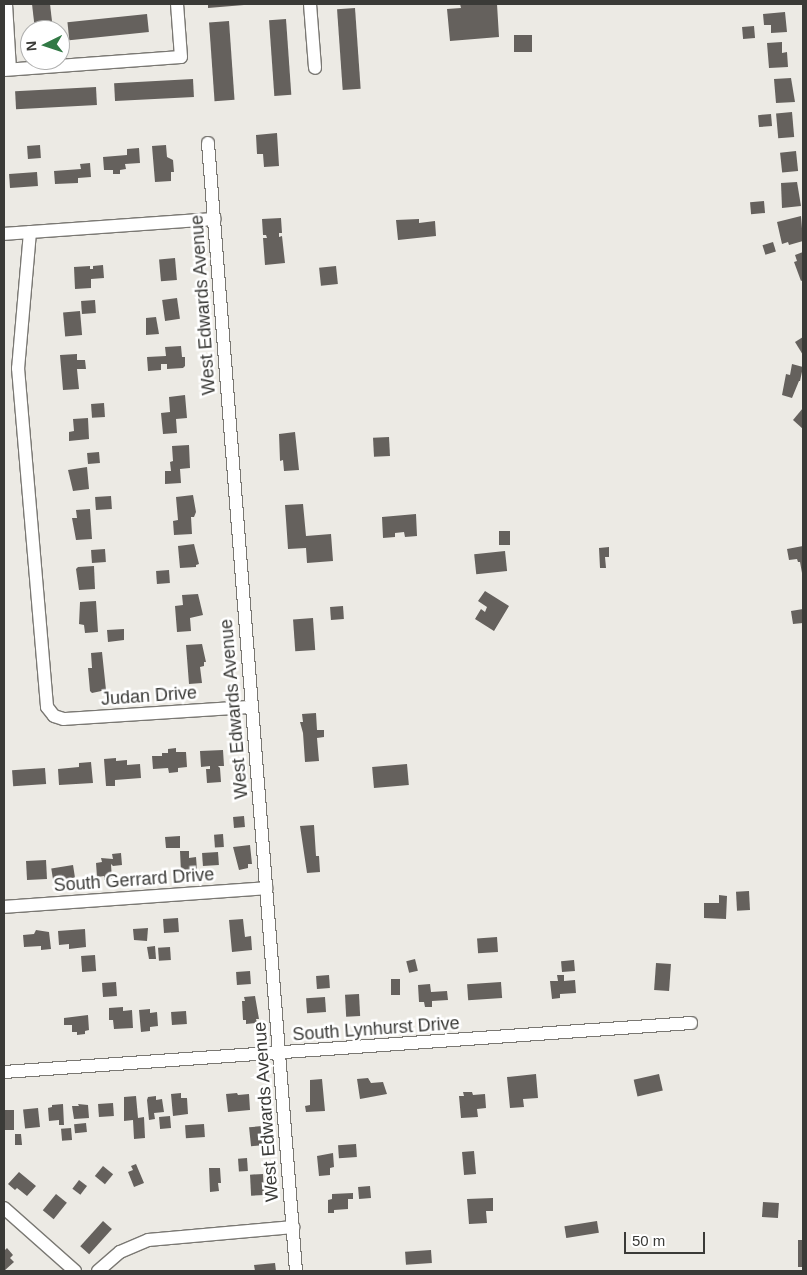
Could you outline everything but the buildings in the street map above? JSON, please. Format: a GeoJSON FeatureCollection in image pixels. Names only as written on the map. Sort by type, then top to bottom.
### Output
{"type":"FeatureCollection","features":[{"type":"Feature","properties":{"kind":"street"},"geometry":{"type":"LineString","coordinates":[[6,4],[7,70],[181,57],[178,4]]}},
{"type":"Feature","properties":{"kind":"street"},"geometry":{"type":"LineString","coordinates":[[310,4],[315,68]]}},
{"type":"Feature","properties":{"kind":"street","name":"West Edwards Avenue"},"geometry":{"type":"LineString","coordinates":[[208,143],[296,1271]]}},
{"type":"Feature","properties":{"kind":"street"},"geometry":{"type":"LineString","coordinates":[[4,234],[214,219]]}},
{"type":"Feature","properties":{"kind":"street","name":"Judan Drive"},"geometry":{"type":"LineString","coordinates":[[30,232],[18,368],[46,705],[50,713],[64,719],[251,707]]}},
{"type":"Feature","properties":{"kind":"street","name":"South Gerrard Drive"},"geometry":{"type":"LineString","coordinates":[[4,907],[266,888]]}},
{"type":"Feature","properties":{"kind":"street","name":"South Lynhurst Drive"},"geometry":{"type":"LineString","coordinates":[[4,1072],[691,1023]]}},
{"type":"Feature","properties":{"kind":"street"},"geometry":{"type":"LineString","coordinates":[[4,1208],[75,1271]]}},
{"type":"Feature","properties":{"kind":"street"},"geometry":{"type":"LineString","coordinates":[[98,1271],[114,1256],[148,1240],[293,1227]]}}]}
